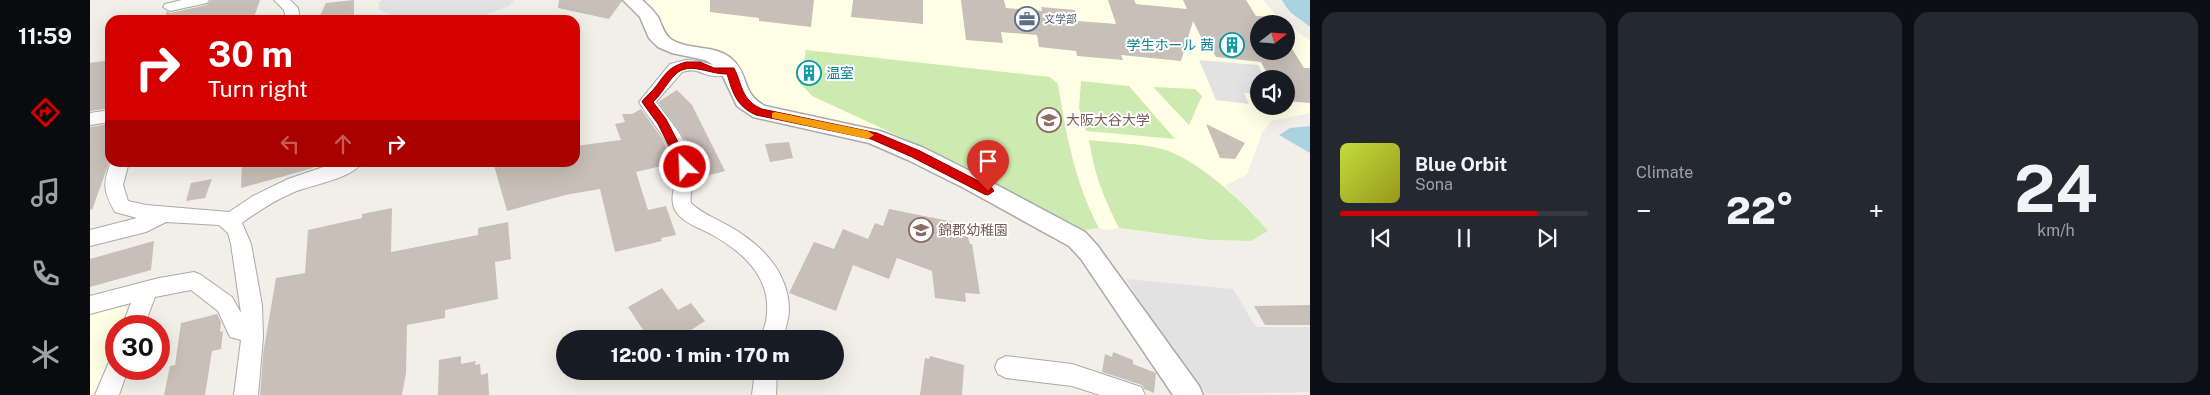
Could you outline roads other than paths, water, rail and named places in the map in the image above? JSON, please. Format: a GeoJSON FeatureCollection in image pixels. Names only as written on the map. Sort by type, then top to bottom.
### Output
{"type":"FeatureCollection","features":[{"type":"Feature","properties":{"kind":"street"},"geometry":{"type":"LineString","coordinates":[[170,7],[202,0]]}},
{"type":"Feature","properties":{"kind":"street"},"geometry":{"type":"LineString","coordinates":[[281,0],[291,8],[292,15]]}},
{"type":"Feature","properties":{"kind":"street"},"geometry":{"type":"LineString","coordinates":[[632,0],[647,14],[662,42],[672,47],[715,56],[727,64],[739,95],[748,107],[760,112],[873,136],[916,154],[972,182],[1077,239],[1089,252],[1189,395]]}},
{"type":"Feature","properties":{"kind":"street"},"geometry":{"type":"LineString","coordinates":[[730,70],[714,71],[700,66],[686,65],[676,68],[647,102],[662,122],[685,166],[686,175],[680,196],[684,208],[699,219],[742,243],[769,270],[776,291],[778,311],[774,330]]}},
{"type":"Feature","properties":{"kind":"street"},"geometry":{"type":"LineString","coordinates":[[90,119],[105,117]]}},
{"type":"Feature","properties":{"kind":"street"},"geometry":{"type":"LineString","coordinates":[[118,167],[112,190],[122,207],[146,213],[224,218],[236,230],[241,244],[250,296],[251,330],[246,395]]}},
{"type":"Feature","properties":{"kind":"street"},"geometry":{"type":"LineString","coordinates":[[229,223],[246,208],[294,185],[344,167]]}},
{"type":"Feature","properties":{"kind":"street"},"geometry":{"type":"LineString","coordinates":[[90,238],[146,224],[163,214]]}},
{"type":"Feature","properties":{"kind":"street"},"geometry":{"type":"LineString","coordinates":[[90,305],[147,290],[194,281],[225,304],[238,330],[251,330]]}},
{"type":"Feature","properties":{"kind":"street"},"geometry":{"type":"LineString","coordinates":[[137,315],[147,290]]}},
{"type":"Feature","properties":{"kind":"street"},"geometry":{"type":"LineString","coordinates":[[1006,367],[1072,375],[1133,395]]}},
{"type":"Feature","properties":{"kind":"street"},"geometry":{"type":"LineString","coordinates":[[108,395],[113,380]]}},
{"type":"Feature","properties":{"kind":"street"},"geometry":{"type":"LineString","coordinates":[[764,395],[765,380]]}},
{"type":"Feature","properties":{"kind":"water"},"geometry":{"type":"Polygon","coordinates":[[[1282,0],[1310,0],[1310,27],[1292,13],[1282,0]]]}},
{"type":"Feature","properties":{"kind":"water"},"geometry":{"type":"Polygon","coordinates":[[[1310,126],[1310,153],[1279,135],[1290,128],[1310,126]]]}},
{"type":"Feature","properties":{"kind":"place","name":"文学部"},"geometry":{"type":"Point","coordinates":[1027,19]}},
{"type":"Feature","properties":{"kind":"place","name":"学生ホール 茜"},"geometry":{"type":"Point","coordinates":[1232,45]}},
{"type":"Feature","properties":{"kind":"place","name":"温室"},"geometry":{"type":"Point","coordinates":[809,73]}},
{"type":"Feature","properties":{"kind":"place","name":"大阪大谷大学"},"geometry":{"type":"Point","coordinates":[1049,120]}},
{"type":"Feature","properties":{"kind":"place","name":"錦郡幼稚園"},"geometry":{"type":"Point","coordinates":[921,230]}}]}
